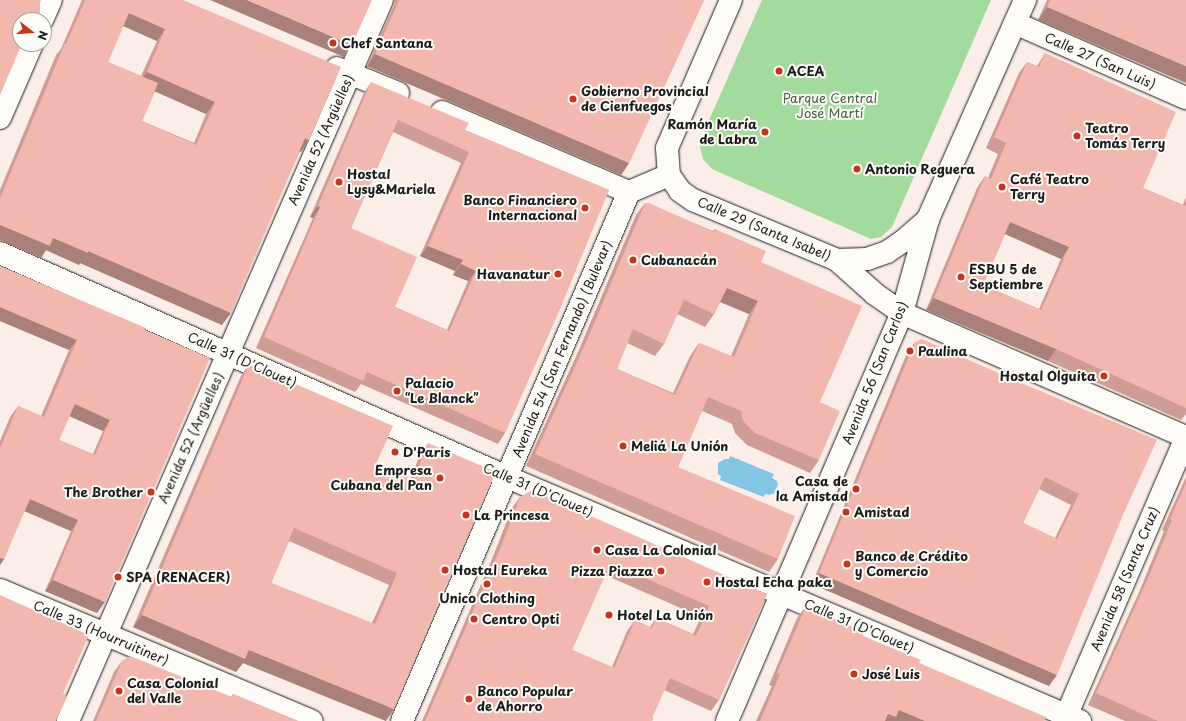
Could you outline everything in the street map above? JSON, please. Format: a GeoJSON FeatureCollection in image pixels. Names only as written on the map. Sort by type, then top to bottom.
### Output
{"type":"FeatureCollection","features":[{"type":"Feature","properties":{"kind":"street"},"geometry":{"type":"LineString","coordinates":[[46,12],[51,0]]}},
{"type":"Feature","properties":{"kind":"street","name":"Avenida 52 (Argüelles)"},"geometry":{"type":"LineString","coordinates":[[68,721],[382,0]]}},
{"type":"Feature","properties":{"kind":"street"},"geometry":{"type":"LineString","coordinates":[[321,61],[630,192],[669,175],[667,148],[731,0]]}},
{"type":"Feature","properties":{"kind":"street","name":"Avenida 56 (San Carlos)"},"geometry":{"type":"LineString","coordinates":[[727,721],[783,594],[902,313],[928,219],[1025,0]]}},
{"type":"Feature","properties":{"kind":"street","name":"Calle 27 (San Luis)"},"geometry":{"type":"LineString","coordinates":[[1014,23],[1186,98]]}},
{"type":"Feature","properties":{"kind":"street"},"geometry":{"type":"LineString","coordinates":[[0,118],[29,52]]}},
{"type":"Feature","properties":{"kind":"street","name":"Calle 29 (Santa Isabel)"},"geometry":{"type":"LineString","coordinates":[[669,175],[680,191],[692,200],[837,260],[875,294],[902,313],[1186,437]]}},
{"type":"Feature","properties":{"kind":"street","name":"Avenida 54 (San Fernando) (Bulevar)"},"geometry":{"type":"LineString","coordinates":[[402,721],[630,192]]}},
{"type":"Feature","properties":{"kind":"street"},"geometry":{"type":"LineString","coordinates":[[837,260],[867,259],[887,252],[902,242],[928,219]]}},
{"type":"Feature","properties":{"kind":"street","name":"Calle 31 (D'Clouet)"},"geometry":{"type":"LineString","coordinates":[[0,253],[507,477],[783,594],[1070,719]]}},
{"type":"Feature","properties":{"kind":"street","name":"Avenida 58 (Santa Cruz)"},"geometry":{"type":"LineString","coordinates":[[1070,719],[1186,437]]}},
{"type":"Feature","properties":{"kind":"street","name":"Calle 33 (Hourruitiner)"},"geometry":{"type":"LineString","coordinates":[[0,590],[312,721]]}},
{"type":"Feature","properties":{"kind":"green space","name":"Parque Central José Martí"},"geometry":{"type":"Polygon","coordinates":[[[762,0],[991,0],[892,227],[881,237],[871,239],[712,169],[703,159],[699,143],[762,0]]]}},
{"type":"Feature","properties":{"kind":"water"},"geometry":{"type":"Polygon","coordinates":[[[730,456],[774,474],[772,478],[777,481],[778,484],[775,493],[769,495],[765,494],[764,497],[720,480],[721,476],[718,474],[718,463],[725,459],[729,459],[730,456]]]}},
{"type":"Feature","properties":{"kind":"building"},"geometry":{"type":"Polygon","coordinates":[[[0,0],[41,0],[40,12],[12,12],[12,52],[19,52],[0,95],[0,0]]]}},
{"type":"Feature","properties":{"kind":"building"},"geometry":{"type":"Polygon","coordinates":[[[85,0],[183,0],[341,67],[309,140],[305,138],[231,313],[88,251],[88,253],[53,238],[50,246],[0,225],[0,198],[65,43],[66,44],[85,0]],[[129,13],[108,62],[158,83],[142,121],[196,145],[215,102],[147,72],[165,29],[129,13]]]}},
{"type":"Feature","properties":{"kind":"building"},"geometry":{"type":"Polygon","coordinates":[[[247,0],[372,0],[352,45],[247,0]]]}},
{"type":"Feature","properties":{"kind":"building","name":"Gobierno Provincial de Cienfuegos"},"geometry":{"type":"Polygon","coordinates":[[[399,0],[704,0],[629,163],[375,54],[399,0]]]}},
{"type":"Feature","properties":{"kind":"building"},"geometry":{"type":"Polygon","coordinates":[[[1050,0],[1186,0],[1186,66],[1047,7],[1050,0]]]}},
{"type":"Feature","properties":{"kind":"building"},"geometry":{"type":"Polygon","coordinates":[[[1045,53],[1176,112],[1143,188],[1185,206],[1186,204],[1186,408],[1056,349],[934,298],[985,176],[991,179],[1006,143],[994,137],[1027,62],[1039,67],[1045,53]],[[1010,222],[983,285],[1041,310],[1069,247],[1010,222]]]}},
{"type":"Feature","properties":{"kind":"building"},"geometry":{"type":"Polygon","coordinates":[[[371,82],[469,123],[465,130],[609,190],[558,314],[505,433],[367,372],[363,381],[264,337],[320,207],[318,206],[371,82]],[[398,120],[351,228],[417,257],[395,307],[449,331],[476,271],[461,264],[463,260],[428,246],[469,152],[398,120]]]}},
{"type":"Feature","properties":{"kind":"building"},"geometry":{"type":"Polygon","coordinates":[[[645,203],[649,203],[714,232],[715,229],[766,251],[761,262],[862,306],[820,402],[840,411],[819,460],[755,433],[743,421],[741,411],[708,397],[678,467],[795,516],[778,559],[535,454],[587,340],[645,203]],[[727,288],[714,314],[684,300],[664,344],[633,329],[617,369],[675,395],[699,343],[734,357],[758,301],[727,288]]]}},
{"type":"Feature","properties":{"kind":"building"},"geometry":{"type":"Polygon","coordinates":[[[0,266],[146,328],[145,330],[210,358],[105,602],[53,580],[78,520],[30,499],[4,559],[0,558],[0,446],[18,406],[44,417],[77,340],[0,307],[0,266]],[[75,404],[59,440],[95,455],[110,420],[75,404]]]}},
{"type":"Feature","properties":{"kind":"building"},"geometry":{"type":"Polygon","coordinates":[[[922,339],[1007,377],[1157,440],[1122,517],[1057,675],[819,573],[915,342],[922,339]],[[1045,477],[1023,523],[1057,539],[1079,494],[1045,477]]]}},
{"type":"Feature","properties":{"kind":"building"},"geometry":{"type":"Polygon","coordinates":[[[249,364],[393,426],[376,464],[413,480],[428,443],[496,472],[442,593],[394,709],[249,650],[245,659],[142,615],[249,364]],[[294,528],[271,583],[375,624],[397,573],[294,528]]]}},
{"type":"Feature","properties":{"kind":"building"},"geometry":{"type":"Polygon","coordinates":[[[1186,483],[1186,721],[1158,721],[1096,693],[1148,578],[1172,520],[1170,519],[1186,483]]]}},
{"type":"Feature","properties":{"kind":"building"},"geometry":{"type":"Polygon","coordinates":[[[532,490],[767,594],[719,700],[670,678],[652,721],[425,721],[500,549],[520,497],[532,490]],[[610,563],[572,650],[614,668],[635,620],[652,628],[656,618],[696,636],[709,606],[610,563]]]}},
{"type":"Feature","properties":{"kind":"building"},"geometry":{"type":"Polygon","coordinates":[[[0,595],[89,635],[63,694],[67,696],[56,721],[0,721],[0,595]]]}},
{"type":"Feature","properties":{"kind":"building"},"geometry":{"type":"Polygon","coordinates":[[[806,606],[864,632],[863,636],[921,660],[919,663],[1046,717],[1044,721],[925,721],[899,710],[896,717],[888,714],[885,721],[760,721],[780,674],[777,673],[806,606]]]}},
{"type":"Feature","properties":{"kind":"building"},"geometry":{"type":"Polygon","coordinates":[[[130,656],[232,697],[233,694],[298,721],[96,721],[122,661],[130,656]]]}},
{"type":"Feature","properties":{"kind":"place","name":"Chef Santana"},"geometry":{"type":"Point","coordinates":[333,43]}},
{"type":"Feature","properties":{"kind":"place","name":"ACEA"},"geometry":{"type":"Point","coordinates":[779,71]}},
{"type":"Feature","properties":{"kind":"place","name":"Gobierno Provincial de Cienfuegos"},"geometry":{"type":"Point","coordinates":[573,99]}},
{"type":"Feature","properties":{"kind":"place","name":"Ramón María de Labra"},"geometry":{"type":"Point","coordinates":[765,132]}},
{"type":"Feature","properties":{"kind":"place","name":"Teatro Tomás Terry"},"geometry":{"type":"Point","coordinates":[1077,136]}},
{"type":"Feature","properties":{"kind":"place","name":"Antonio Reguera"},"geometry":{"type":"Point","coordinates":[857,169]}},
{"type":"Feature","properties":{"kind":"place","name":"Hostal Lysy&Mariela"},"geometry":{"type":"Point","coordinates":[339,182]}},
{"type":"Feature","properties":{"kind":"place","name":"Café Teatro Terry"},"geometry":{"type":"Point","coordinates":[1002,187]}},
{"type":"Feature","properties":{"kind":"place","name":"Banco Financiero Internacional"},"geometry":{"type":"Point","coordinates":[585,208]}},
{"type":"Feature","properties":{"kind":"place","name":"Cubanacán"},"geometry":{"type":"Point","coordinates":[633,260]}},
{"type":"Feature","properties":{"kind":"place","name":"Havanatur"},"geometry":{"type":"Point","coordinates":[558,274]}},
{"type":"Feature","properties":{"kind":"place","name":"ESBU 5 de Septiembre"},"geometry":{"type":"Point","coordinates":[961,277]}},
{"type":"Feature","properties":{"kind":"place","name":"Paulina"},"geometry":{"type":"Point","coordinates":[910,351]}},
{"type":"Feature","properties":{"kind":"place","name":"Hostal Olguita"},"geometry":{"type":"Point","coordinates":[1104,376]}},
{"type":"Feature","properties":{"kind":"place","name":"Palacio “Le Blanck”"},"geometry":{"type":"Point","coordinates":[397,391]}},
{"type":"Feature","properties":{"kind":"place","name":"Meliá La Unión"},"geometry":{"type":"Point","coordinates":[623,446]}},
{"type":"Feature","properties":{"kind":"place","name":"D'Paris"},"geometry":{"type":"Point","coordinates":[395,452]}},
{"type":"Feature","properties":{"kind":"place","name":"Empresa Cubana del Pan"},"geometry":{"type":"Point","coordinates":[440,478]}},
{"type":"Feature","properties":{"kind":"place","name":"Casa de la Amistad"},"geometry":{"type":"Point","coordinates":[856,489]}},
{"type":"Feature","properties":{"kind":"place","name":"The Brother"},"geometry":{"type":"Point","coordinates":[151,492]}},
{"type":"Feature","properties":{"kind":"place","name":"Amistad"},"geometry":{"type":"Point","coordinates":[846,512]}},
{"type":"Feature","properties":{"kind":"place","name":"La Princesa"},"geometry":{"type":"Point","coordinates":[466,515]}},
{"type":"Feature","properties":{"kind":"place","name":"Casa La Colonial"},"geometry":{"type":"Point","coordinates":[597,550]}},
{"type":"Feature","properties":{"kind":"place","name":"Banco de Crédito y Comercio"},"geometry":{"type":"Point","coordinates":[847,564]}},
{"type":"Feature","properties":{"kind":"place","name":"Hostal Eureka"},"geometry":{"type":"Point","coordinates":[445,570]}},
{"type":"Feature","properties":{"kind":"place","name":"Pizza Piazza"},"geometry":{"type":"Point","coordinates":[661,571]}},
{"type":"Feature","properties":{"kind":"place","name":"SPA (RENACER)"},"geometry":{"type":"Point","coordinates":[118,577]}},
{"type":"Feature","properties":{"kind":"place","name":"Hostal Echa paka"},"geometry":{"type":"Point","coordinates":[707,582]}},
{"type":"Feature","properties":{"kind":"place","name":"Unico Clothing"},"geometry":{"type":"Point","coordinates":[487,584]}},
{"type":"Feature","properties":{"kind":"place","name":"Hotel La Unión"},"geometry":{"type":"Point","coordinates":[609,615]}},
{"type":"Feature","properties":{"kind":"place","name":"Centro Opti"},"geometry":{"type":"Point","coordinates":[474,619]}},
{"type":"Feature","properties":{"kind":"place","name":"José Luis"},"geometry":{"type":"Point","coordinates":[854,674]}},
{"type":"Feature","properties":{"kind":"place","name":"Casa Colonial del Valle"},"geometry":{"type":"Point","coordinates":[119,691]}},
{"type":"Feature","properties":{"kind":"place","name":"Banco Popular de Ahorro"},"geometry":{"type":"Point","coordinates":[469,699]}}]}
